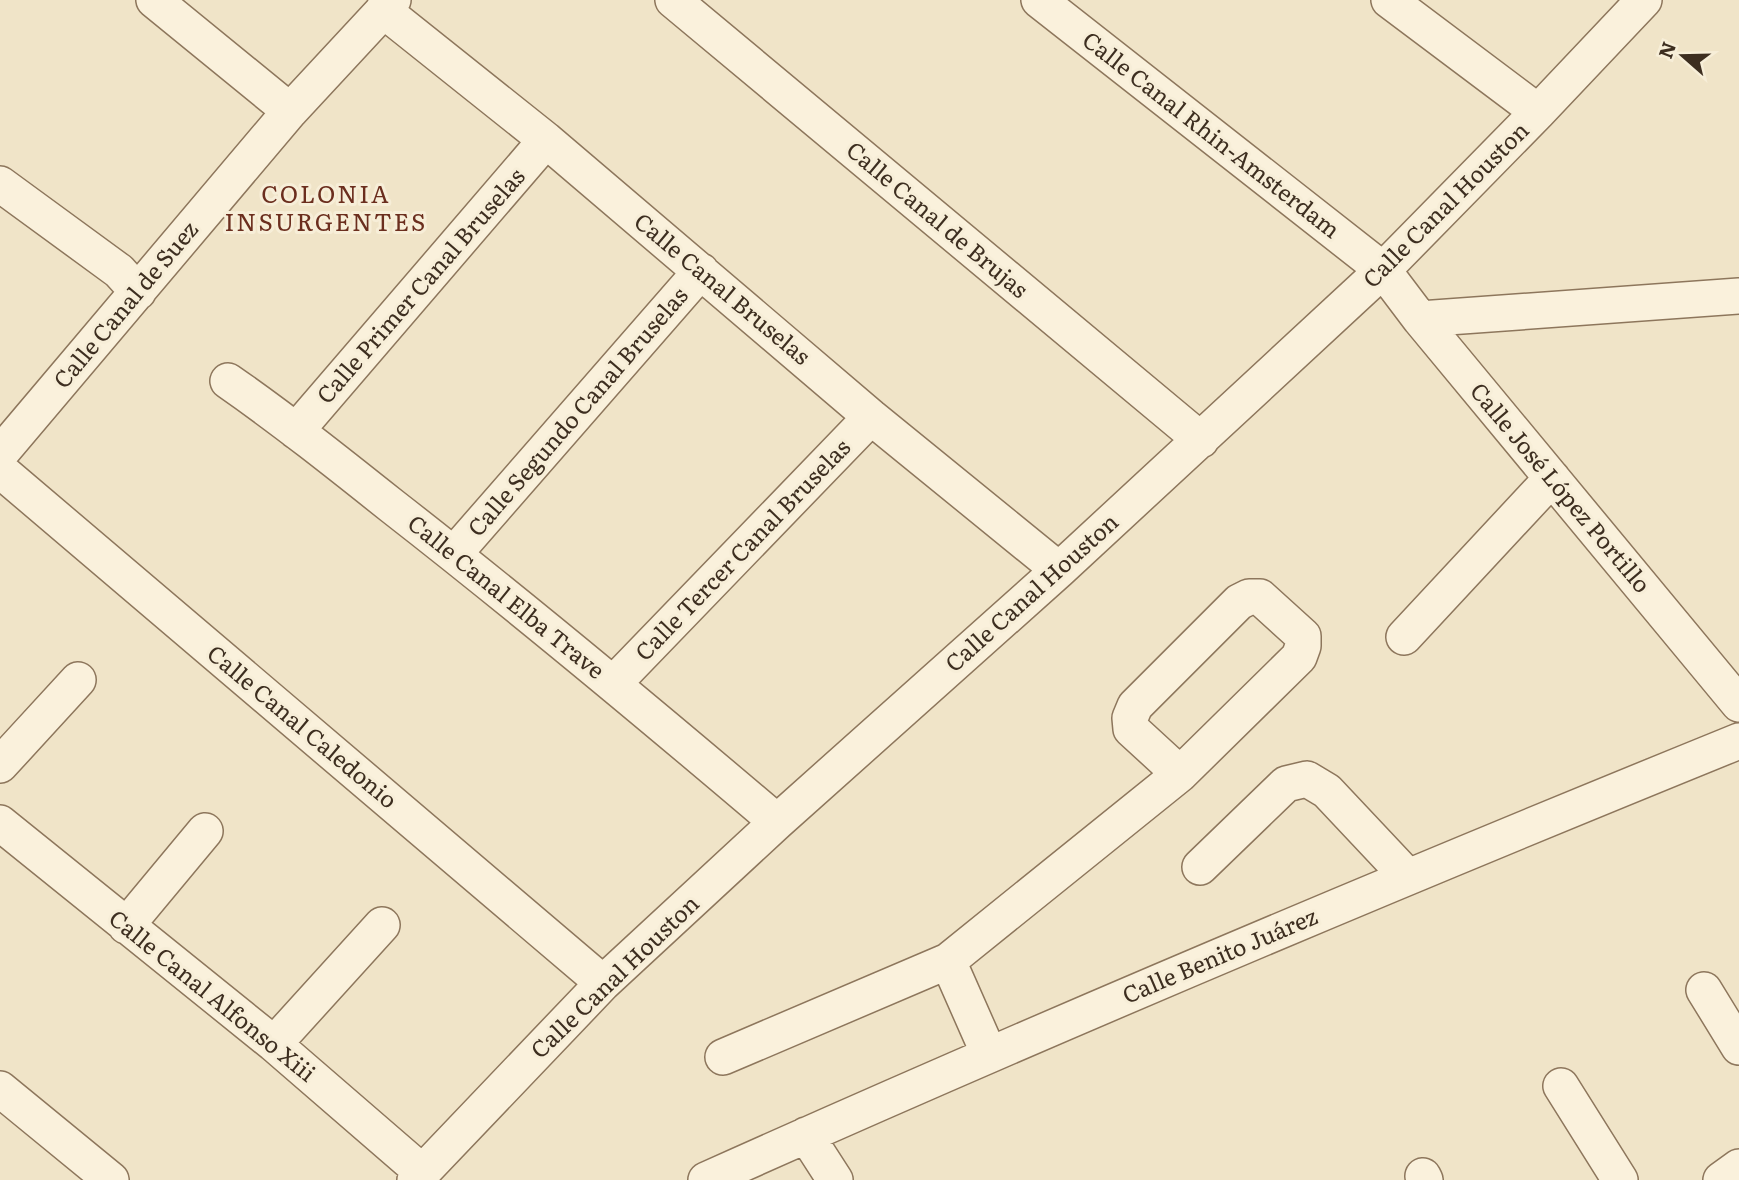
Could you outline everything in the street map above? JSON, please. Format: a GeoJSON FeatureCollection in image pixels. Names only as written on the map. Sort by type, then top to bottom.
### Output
{"type":"FeatureCollection","features":[{"type":"Feature","properties":{"kind":"street"},"geometry":{"type":"LineString","coordinates":[[153,0],[290,111]]}},
{"type":"Feature","properties":{"kind":"street","name":"Calle Canal de Brujas"},"geometry":{"type":"LineString","coordinates":[[673,0],[1201,440]]}},
{"type":"Feature","properties":{"kind":"street","name":"Calle Canal Rhin-Amsterdam"},"geometry":{"type":"LineString","coordinates":[[1039,0],[1383,270]]}},
{"type":"Feature","properties":{"kind":"street"},"geometry":{"type":"LineString","coordinates":[[1389,0],[1538,112]]}},
{"type":"Feature","properties":{"kind":"street","name":"Calle Canal Houston"},"geometry":{"type":"LineString","coordinates":[[418,1176],[603,983],[777,822],[1059,570],[1383,270],[1644,0]]}},
{"type":"Feature","properties":{"kind":"street","name":"Calle Canal de Suez"},"geometry":{"type":"LineString","coordinates":[[0,454],[290,111],[388,5]]}},
{"type":"Feature","properties":{"kind":"street","name":"Calle Canal Bruselas"},"geometry":{"type":"LineString","coordinates":[[388,5],[871,417],[1059,570]]}},
{"type":"Feature","properties":{"kind":"street","name":"Calle Primer Canal Bruselas"},"geometry":{"type":"LineString","coordinates":[[296,431],[546,141]]}},
{"type":"Feature","properties":{"kind":"street"},"geometry":{"type":"LineString","coordinates":[[0,184],[119,271],[138,292]]}},
{"type":"Feature","properties":{"kind":"street","name":"Calle José López Portillo"},"geometry":{"type":"LineString","coordinates":[[1383,270],[1420,319],[1739,704]]}},
{"type":"Feature","properties":{"kind":"street","name":"Calle Segundo Canal Bruselas"},"geometry":{"type":"LineString","coordinates":[[454,554],[701,271]]}},
{"type":"Feature","properties":{"kind":"street"},"geometry":{"type":"LineString","coordinates":[[1420,319],[1739,296]]}},
{"type":"Feature","properties":{"kind":"street","name":"Calle Canal Elba Trave"},"geometry":{"type":"LineString","coordinates":[[228,381],[454,554],[614,683],[777,822]]}},
{"type":"Feature","properties":{"kind":"street","name":"Calle Tercer Canal Bruselas"},"geometry":{"type":"LineString","coordinates":[[614,683],[871,417]]}},
{"type":"Feature","properties":{"kind":"street","name":"Calle Canal Caledonio"},"geometry":{"type":"LineString","coordinates":[[0,470],[603,983]]}},
{"type":"Feature","properties":{"kind":"street"},"geometry":{"type":"LineString","coordinates":[[1404,637],[1552,478]]}},
{"type":"Feature","properties":{"kind":"street"},"geometry":{"type":"LineString","coordinates":[[723,1057],[948,961],[1181,774],[1299,657],[1303,636],[1260,597],[1249,597],[1239,603],[1135,706],[1130,719],[1130,729],[1181,774]]}},
{"type":"Feature","properties":{"kind":"street"},"geometry":{"type":"LineString","coordinates":[[0,765],[78,680]]}},
{"type":"Feature","properties":{"kind":"street","name":"Calle Benito Juárez"},"geometry":{"type":"LineString","coordinates":[[706,1180],[989,1054],[1407,876],[1739,741]]}},
{"type":"Feature","properties":{"kind":"street"},"geometry":{"type":"LineString","coordinates":[[1200,867],[1286,784],[1307,779],[1327,791],[1407,876]]}},
{"type":"Feature","properties":{"kind":"street","name":"Calle Canal Alfonso Xiii"},"geometry":{"type":"LineString","coordinates":[[0,823],[274,1044],[418,1176]]}},
{"type":"Feature","properties":{"kind":"street"},"geometry":{"type":"LineString","coordinates":[[125,926],[205,831]]}},
{"type":"Feature","properties":{"kind":"street"},"geometry":{"type":"LineString","coordinates":[[274,1044],[382,925]]}},
{"type":"Feature","properties":{"kind":"street"},"geometry":{"type":"LineString","coordinates":[[948,961],[989,1054]]}},
{"type":"Feature","properties":{"kind":"street"},"geometry":{"type":"LineString","coordinates":[[1704,990],[1739,1047]]}},
{"type":"Feature","properties":{"kind":"street"},"geometry":{"type":"LineString","coordinates":[[1561,1086],[1620,1180]]}},
{"type":"Feature","properties":{"kind":"street"},"geometry":{"type":"LineString","coordinates":[[0,1089],[111,1180]]}},
{"type":"Feature","properties":{"kind":"street"},"geometry":{"type":"LineString","coordinates":[[806,1135],[835,1180]]}},
{"type":"Feature","properties":{"kind":"street"},"geometry":{"type":"LineString","coordinates":[[1721,1180],[1739,1167]]}},
{"type":"Feature","properties":{"kind":"district","name":"COLONIA INSURGENTES"},"geometry":{"type":"Point","coordinates":[326,209]}}]}
